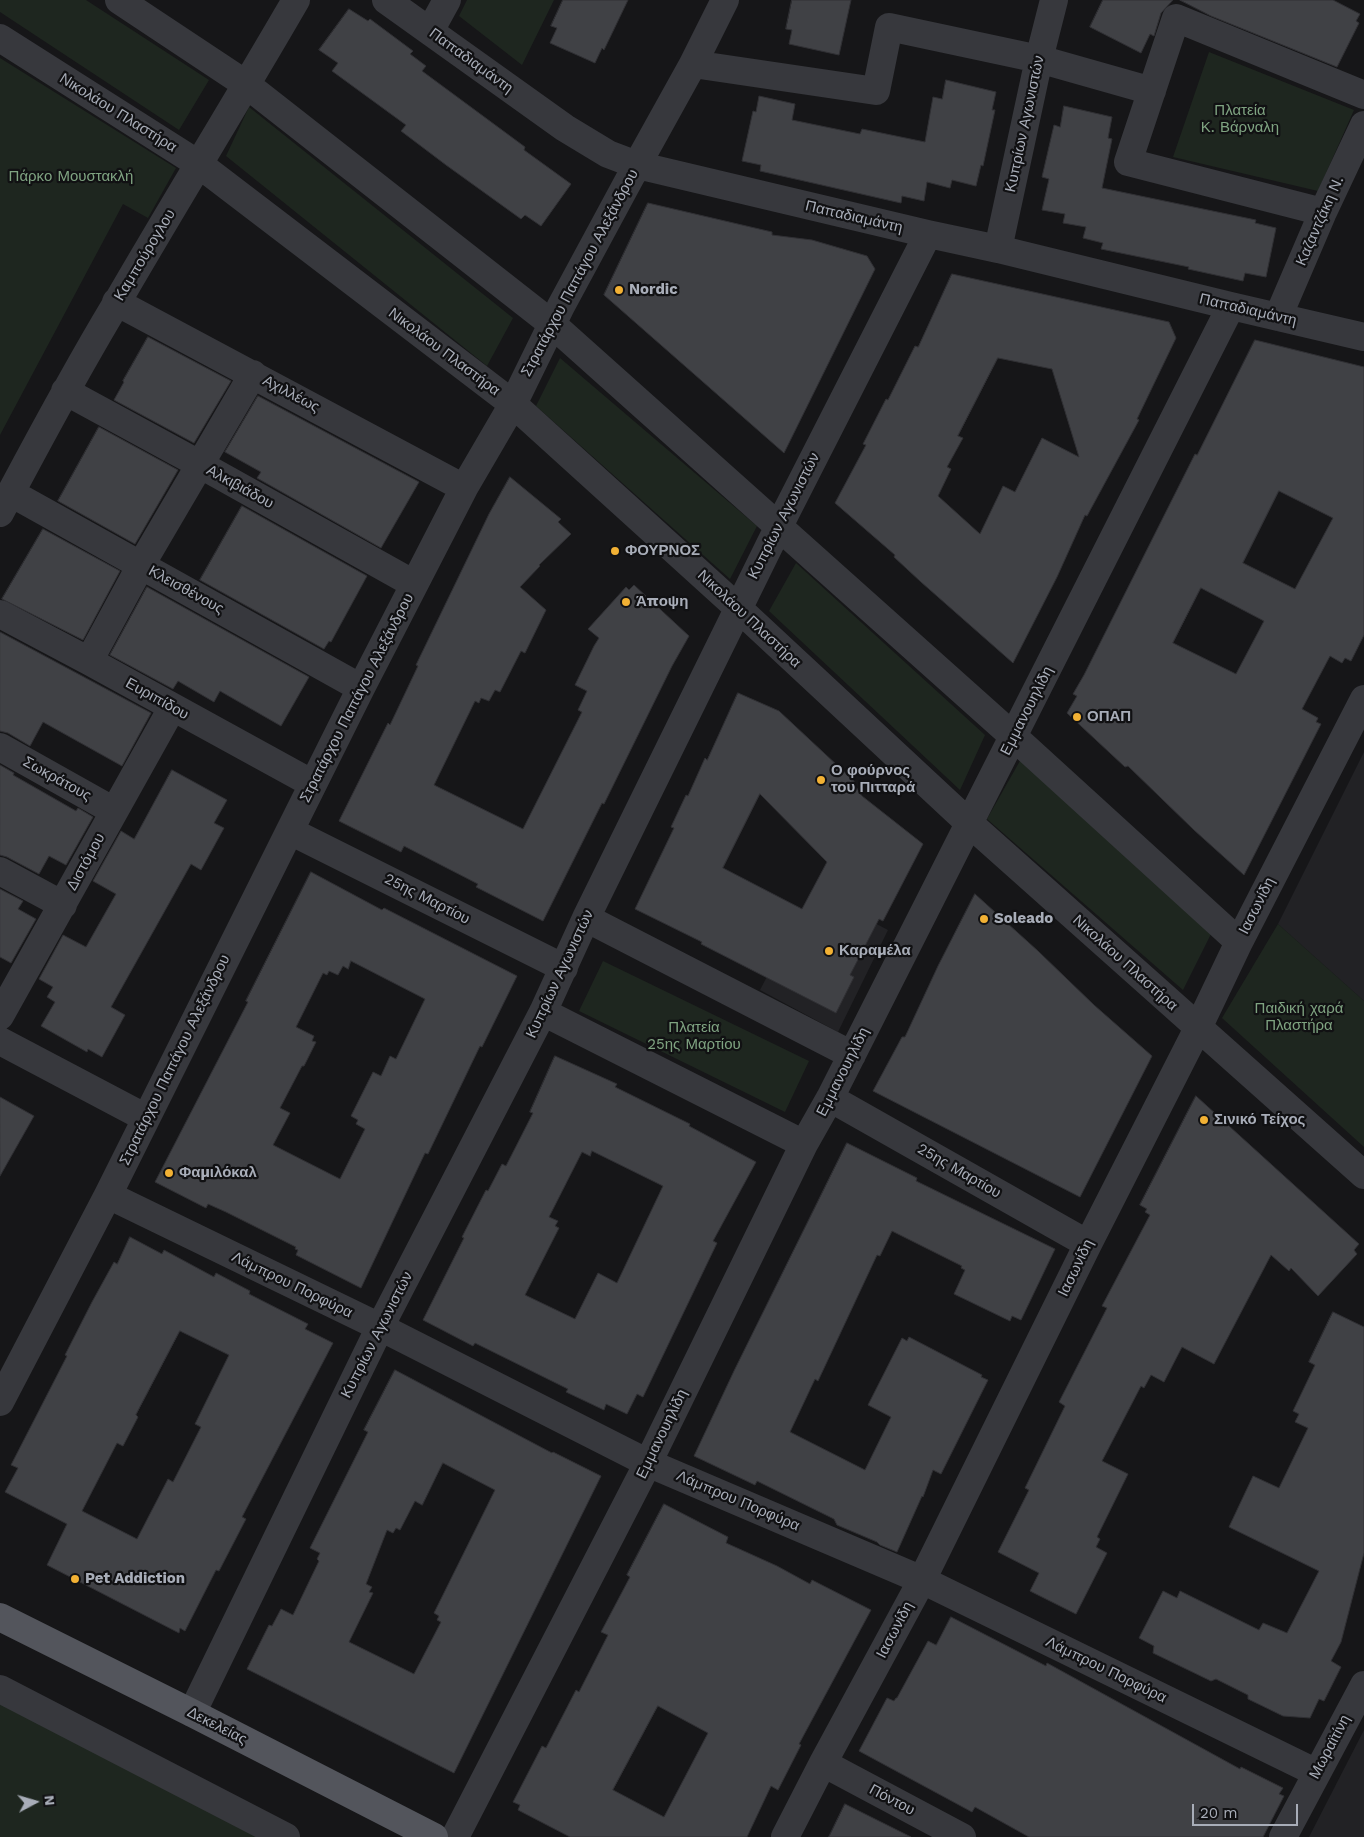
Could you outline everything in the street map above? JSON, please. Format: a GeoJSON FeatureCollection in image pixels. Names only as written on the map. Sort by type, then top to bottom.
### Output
{"type":"FeatureCollection","features":[{"type":"Feature","properties":{"kind":"main road","name":"Δεκελείας"},"geometry":{"type":"LineString","coordinates":[[0,1617],[434,1837]]}},
{"type":"Feature","properties":{"kind":"street"},"geometry":{"type":"LineString","coordinates":[[119,0],[247,85],[552,324],[1014,737],[1239,942]]}},
{"type":"Feature","properties":{"kind":"street","name":"Καμπούρογλου"},"geometry":{"type":"LineString","coordinates":[[5,503],[116,302],[200,164],[296,0]]}},
{"type":"Feature","properties":{"kind":"street","name":"Παπαδιαμάντη"},"geometry":{"type":"LineString","coordinates":[[386,0],[565,128],[608,154],[636,165],[1364,337]]}},
{"type":"Feature","properties":{"kind":"street"},"geometry":{"type":"LineString","coordinates":[[430,31],[447,0]]}},
{"type":"Feature","properties":{"kind":"street","name":"Στρατάρχου Παπάγου Αλεξάνδρου"},"geometry":{"type":"LineString","coordinates":[[0,1402],[108,1195],[414,584],[464,488],[512,404],[636,165],[693,64],[724,0]]}},
{"type":"Feature","properties":{"kind":"street","name":"Κυπρίων Αγωνιστών"},"geometry":{"type":"LineString","coordinates":[[998,249],[1039,59],[1054,0]]}},
{"type":"Feature","properties":{"kind":"street"},"geometry":{"type":"LineString","coordinates":[[1323,212],[1128,162],[1176,18],[1364,95]]}},
{"type":"Feature","properties":{"kind":"street"},"geometry":{"type":"LineString","coordinates":[[693,64],[876,91],[889,26],[1039,59],[1152,91]]}},
{"type":"Feature","properties":{"kind":"street","name":"Νικολάου Πλαστήρα"},"geometry":{"type":"LineString","coordinates":[[0,38],[200,164],[512,404],[738,608],[970,823],[1364,1175]]}},
{"type":"Feature","properties":{"kind":"street","name":"Καζαντζάκη Ν."},"geometry":{"type":"LineString","coordinates":[[1278,317],[1323,212],[1364,125]]}},
{"type":"Feature","properties":{"kind":"street","name":"Κυπρίων Αγωνιστών"},"geometry":{"type":"LineString","coordinates":[[192,1713],[380,1327],[543,1012],[586,918],[778,526],[928,234]]}},
{"type":"Feature","properties":{"kind":"street","name":"Αχιλλέως"},"geometry":{"type":"LineString","coordinates":[[116,302],[464,488]]}},
{"type":"Feature","properties":{"kind":"street","name":"Εμμανουηλίδη"},"geometry":{"type":"LineString","coordinates":[[455,1837],[648,1463],[804,1144],[852,1055],[1231,306]]}},
{"type":"Feature","properties":{"kind":"street"},"geometry":{"type":"LineString","coordinates":[[90,661],[141,564],[253,374]]}},
{"type":"Feature","properties":{"kind":"street","name":"Αλκιβιάδου"},"geometry":{"type":"LineString","coordinates":[[65,392],[201,465],[414,584]]}},
{"type":"Feature","properties":{"kind":"street","name":"Κλεισθένους"},"geometry":{"type":"LineString","coordinates":[[5,503],[141,564],[361,688]]}},
{"type":"Feature","properties":{"kind":"street","name":"Ευριπίδου"},"geometry":{"type":"LineString","coordinates":[[0,614],[90,661],[172,708],[313,784]]}},
{"type":"Feature","properties":{"kind":"street","name":"Ιασωνίδη"},"geometry":{"type":"LineString","coordinates":[[785,1837],[922,1580],[1088,1244],[1198,1028],[1239,942],[1364,698]]}},
{"type":"Feature","properties":{"kind":"street","name":"Διστόμου"},"geometry":{"type":"LineString","coordinates":[[0,1016],[172,708]]}},
{"type":"Feature","properties":{"kind":"street","name":"Σωκράτους"},"geometry":{"type":"LineString","coordinates":[[0,747],[114,811]]}},
{"type":"Feature","properties":{"kind":"street","name":"25ης Μαρτίου"},"geometry":{"type":"LineString","coordinates":[[290,830],[564,968]]}},
{"type":"Feature","properties":{"kind":"street"},"geometry":{"type":"LineString","coordinates":[[0,871],[63,905]]}},
{"type":"Feature","properties":{"kind":"street"},"geometry":{"type":"LineString","coordinates":[[586,918],[852,1055]]}},
{"type":"Feature","properties":{"kind":"street"},"geometry":{"type":"LineString","coordinates":[[543,1012],[804,1144]]}},
{"type":"Feature","properties":{"kind":"street"},"geometry":{"type":"LineString","coordinates":[[0,1041],[146,1118]]}},
{"type":"Feature","properties":{"kind":"street","name":"25ης Μαρτίου"},"geometry":{"type":"LineString","coordinates":[[830,1098],[1088,1244]]}},
{"type":"Feature","properties":{"kind":"street","name":"Λάμπρου Πορφύρα"},"geometry":{"type":"LineString","coordinates":[[108,1195],[380,1327],[648,1463],[922,1580],[1317,1773]]}},
{"type":"Feature","properties":{"kind":"street","name":"Μωραϊτίνη"},"geometry":{"type":"LineString","coordinates":[[1283,1837],[1364,1685]]}},
{"type":"Feature","properties":{"kind":"street"},"geometry":{"type":"LineString","coordinates":[[0,1689],[286,1837]]}},
{"type":"Feature","properties":{"kind":"street","name":"Πόντου"},"geometry":{"type":"LineString","coordinates":[[823,1763],[962,1837]]}},
{"type":"Feature","properties":{"kind":"shaded area"},"geometry":{"type":"Polygon","coordinates":[[[1364,752],[1364,1001],[1278,924],[1364,752]]]}},
{"type":"Feature","properties":{"kind":"shaded area","name":"Καραμέλα"},"geometry":{"type":"Polygon","coordinates":[[[812,890],[888,930],[838,1032],[760,990],[812,890]]]}},
{"type":"Feature","properties":{"kind":"shaded area"},"geometry":{"type":"Polygon","coordinates":[[[1364,1730],[1364,1837],[1309,1837],[1364,1730]]]}},
{"type":"Feature","properties":{"kind":"green space"},"geometry":{"type":"Polygon","coordinates":[[[0,0],[86,0],[209,80],[179,130],[0,12],[0,0]]]}},
{"type":"Feature","properties":{"kind":"green space"},"geometry":{"type":"Polygon","coordinates":[[[467,0],[554,0],[522,65],[459,16],[467,0]]]}},
{"type":"Feature","properties":{"kind":"green space","name":"Πλατεία Κ. Βάρναλη"},"geometry":{"type":"Polygon","coordinates":[[[1209,52],[1354,110],[1318,191],[1173,157],[1209,52]]]}},
{"type":"Feature","properties":{"kind":"green space","name":"Πάρκο Μουστακλή"},"geometry":{"type":"Polygon","coordinates":[[[0,58],[176,168],[148,218],[123,204],[0,435],[0,58]]]}},
{"type":"Feature","properties":{"kind":"green space"},"geometry":{"type":"Polygon","coordinates":[[[249,107],[513,318],[487,366],[226,156],[249,107]]]}},
{"type":"Feature","properties":{"kind":"green space"},"geometry":{"type":"Polygon","coordinates":[[[560,358],[757,526],[730,579],[536,406],[560,358]]]}},
{"type":"Feature","properties":{"kind":"green space"},"geometry":{"type":"Polygon","coordinates":[[[796,563],[985,735],[960,790],[769,611],[796,563]]]}},
{"type":"Feature","properties":{"kind":"green space"},"geometry":{"type":"Polygon","coordinates":[[[1021,759],[1213,930],[1183,990],[987,819],[1021,759]]]}},
{"type":"Feature","properties":{"kind":"green space","name":"Παιδική χαρά Πλαστήρα"},"geometry":{"type":"Polygon","coordinates":[[[1278,924],[1364,1001],[1364,1147],[1222,1018],[1278,924]]]}},
{"type":"Feature","properties":{"kind":"green space","name":"Πλατεία 25ης Μαρτίου"},"geometry":{"type":"Polygon","coordinates":[[[603,961],[809,1061],[785,1112],[579,1011],[603,961]]]}},
{"type":"Feature","properties":{"kind":"green space"},"geometry":{"type":"Polygon","coordinates":[[[0,1704],[263,1837],[0,1837],[0,1704]]]}},
{"type":"Feature","properties":{"kind":"building"},"geometry":{"type":"Polygon","coordinates":[[[563,0],[628,0],[604,50],[602,48],[595,63],[550,43],[557,28],[551,26],[563,0]]]}},
{"type":"Feature","properties":{"kind":"building"},"geometry":{"type":"Polygon","coordinates":[[[792,0],[851,0],[839,55],[789,44],[792,30],[786,29],[792,0]]]}},
{"type":"Feature","properties":{"kind":"building"},"geometry":{"type":"Polygon","coordinates":[[[1103,0],[1173,0],[1161,13],[1154,36],[1150,34],[1141,53],[1090,27],[1103,0]]]}},
{"type":"Feature","properties":{"kind":"building"},"geometry":{"type":"Polygon","coordinates":[[[1180,0],[1333,0],[1360,14],[1356,21],[1359,23],[1337,67],[1211,16],[1180,0]]]}},
{"type":"Feature","properties":{"kind":"building"},"geometry":{"type":"Polygon","coordinates":[[[349,9],[368,21],[370,19],[413,51],[410,54],[426,66],[422,71],[525,147],[524,150],[571,184],[541,226],[525,215],[521,219],[446,165],[401,131],[406,125],[332,71],[338,63],[319,50],[349,9]]]}},
{"type":"Feature","properties":{"kind":"building"},"geometry":{"type":"Polygon","coordinates":[[[946,80],[996,92],[992,110],[995,110],[983,166],[981,165],[976,186],[952,180],[950,188],[927,182],[924,201],[902,196],[901,203],[760,171],[761,165],[742,161],[753,111],[756,112],[759,96],[795,104],[792,120],[860,134],[862,129],[925,142],[933,97],[942,99],[946,80]]]}},
{"type":"Feature","properties":{"kind":"building"},"geometry":{"type":"Polygon","coordinates":[[[1064,106],[1112,117],[1108,138],[1112,139],[1102,188],[1256,220],[1255,223],[1276,228],[1266,277],[1245,273],[1243,281],[1188,269],[1189,267],[1101,249],[1103,243],[1083,238],[1086,227],[1063,223],[1065,214],[1042,210],[1049,179],[1042,177],[1054,125],[1060,127],[1064,106]]]}},
{"type":"Feature","properties":{"kind":"building"},"geometry":{"type":"Polygon","coordinates":[[[648,203],[772,232],[772,235],[812,240],[867,256],[875,269],[784,453],[604,295],[648,203]]]}},
{"type":"Feature","properties":{"kind":"building"},"geometry":{"type":"Polygon","coordinates":[[[952,274],[1169,322],[1176,338],[1137,419],[1139,420],[1087,516],[1085,515],[1057,577],[1013,663],[835,503],[866,445],[863,444],[886,399],[888,400],[915,346],[918,347],[952,274]],[[998,358],[958,436],[963,438],[947,467],[951,469],[938,496],[980,534],[1003,486],[1015,492],[1042,438],[1079,457],[1052,369],[998,358]]]}},
{"type":"Feature","properties":{"kind":"building"},"geometry":{"type":"Polygon","coordinates":[[[148,337],[231,381],[194,443],[114,400],[148,337]]]}},
{"type":"Feature","properties":{"kind":"building"},"geometry":{"type":"Polygon","coordinates":[[[1255,340],[1364,367],[1364,635],[1351,661],[1345,658],[1342,663],[1330,656],[1302,709],[1318,718],[1316,722],[1321,724],[1244,875],[1128,766],[1125,767],[1067,713],[1077,696],[1073,694],[1195,454],[1197,455],[1255,340]],[[1279,491],[1243,563],[1295,589],[1333,518],[1279,491]],[[1201,588],[1173,643],[1236,674],[1264,621],[1201,588]]]}},
{"type":"Feature","properties":{"kind":"building"},"geometry":{"type":"Polygon","coordinates":[[[258,396],[419,482],[381,548],[257,478],[261,472],[225,452],[258,396]]]}},
{"type":"Feature","properties":{"kind":"building"},"geometry":{"type":"Polygon","coordinates":[[[99,427],[178,470],[135,544],[58,501],[99,427]]]}},
{"type":"Feature","properties":{"kind":"building"},"geometry":{"type":"Polygon","coordinates":[[[510,477],[561,519],[558,522],[571,534],[539,565],[520,587],[546,610],[525,653],[521,651],[500,692],[495,690],[489,701],[481,698],[479,703],[475,701],[434,785],[523,829],[582,712],[578,710],[587,691],[575,685],[599,638],[588,629],[626,587],[629,590],[634,585],[689,636],[543,921],[476,887],[478,884],[404,846],[401,852],[339,821],[388,723],[390,725],[418,666],[416,665],[489,514],[510,477]]]}},
{"type":"Feature","properties":{"kind":"building"},"geometry":{"type":"Polygon","coordinates":[[[242,506],[367,576],[331,642],[329,641],[324,649],[200,580],[242,506]]]}},
{"type":"Feature","properties":{"kind":"building"},"geometry":{"type":"Polygon","coordinates":[[[43,529],[120,571],[83,640],[2,599],[43,529]]]}},
{"type":"Feature","properties":{"kind":"building"},"geometry":{"type":"Polygon","coordinates":[[[147,587],[309,677],[281,726],[220,691],[214,702],[178,681],[173,689],[110,655],[147,587]]]}},
{"type":"Feature","properties":{"kind":"building"},"geometry":{"type":"Polygon","coordinates":[[[0,632],[151,713],[122,766],[43,722],[30,746],[8,733],[0,731],[0,632]]]}},
{"type":"Feature","properties":{"kind":"building"},"geometry":{"type":"Polygon","coordinates":[[[738,693],[779,711],[854,781],[862,796],[923,844],[883,921],[879,919],[850,975],[854,977],[836,1013],[635,909],[674,828],[671,827],[686,795],[688,796],[705,758],[707,760],[738,693]],[[760,794],[723,868],[802,909],[827,862],[760,794]]]}},
{"type":"Feature","properties":{"kind":"building"},"geometry":{"type":"Polygon","coordinates":[[[0,765],[14,773],[13,775],[76,811],[78,808],[93,817],[66,865],[49,856],[39,874],[0,855],[0,765]]]}},
{"type":"Feature","properties":{"kind":"building"},"geometry":{"type":"Polygon","coordinates":[[[172,770],[227,800],[214,823],[224,828],[201,870],[191,864],[111,1007],[125,1015],[102,1057],[88,1049],[87,1052],[41,1026],[55,1002],[47,997],[53,987],[39,979],[63,935],[86,947],[116,894],[93,881],[121,831],[134,839],[172,770]]]}},
{"type":"Feature","properties":{"kind":"building"},"geometry":{"type":"Polygon","coordinates":[[[311,872],[382,910],[384,908],[517,976],[482,1047],[480,1046],[428,1154],[425,1153],[361,1288],[296,1255],[298,1250],[295,1249],[296,1247],[226,1212],[208,1204],[206,1208],[155,1182],[248,1002],[246,1001],[311,872]],[[351,961],[348,969],[343,966],[338,975],[329,971],[327,975],[323,973],[296,1027],[314,1036],[312,1041],[316,1042],[280,1108],[290,1113],[273,1145],[340,1179],[365,1129],[356,1124],[358,1120],[351,1116],[373,1072],[381,1076],[390,1056],[396,1059],[425,999],[351,961]]]}},
{"type":"Feature","properties":{"kind":"building"},"geometry":{"type":"Polygon","coordinates":[[[0,889],[23,901],[18,909],[36,919],[11,963],[0,957],[0,889]]]}},
{"type":"Feature","properties":{"kind":"building"},"geometry":{"type":"Polygon","coordinates":[[[975,894],[1094,1005],[1152,1056],[1080,1197],[873,1091],[902,1037],[905,1037],[938,966],[975,894]]]}},
{"type":"Feature","properties":{"kind":"building"},"geometry":{"type":"Polygon","coordinates":[[[555,1056],[617,1084],[615,1087],[690,1124],[689,1126],[756,1162],[713,1241],[717,1243],[643,1397],[637,1394],[627,1414],[606,1404],[604,1410],[566,1392],[568,1389],[475,1343],[473,1346],[423,1320],[486,1190],[488,1191],[502,1164],[506,1166],[533,1113],[530,1112],[555,1056]],[[592,1151],[590,1156],[582,1152],[549,1217],[558,1221],[555,1226],[559,1228],[525,1295],[575,1319],[598,1273],[617,1283],[663,1186],[592,1151]]]}},
{"type":"Feature","properties":{"kind":"building"},"geometry":{"type":"Polygon","coordinates":[[[1196,1096],[1359,1244],[1354,1250],[1357,1254],[1318,1296],[1291,1268],[1289,1271],[1271,1255],[1214,1364],[1182,1347],[1164,1382],[1151,1375],[1144,1388],[1141,1386],[1102,1461],[1128,1474],[1097,1537],[1100,1539],[1096,1547],[1107,1553],[1076,1614],[1030,1591],[1039,1573],[998,1552],[1029,1490],[1025,1488],[1065,1406],[1059,1402],[1107,1308],[1102,1306],[1150,1215],[1145,1212],[1147,1209],[1140,1205],[1196,1096]]]}},
{"type":"Feature","properties":{"kind":"building"},"geometry":{"type":"Polygon","coordinates":[[[0,1097],[34,1116],[0,1176],[0,1097]]]}},
{"type":"Feature","properties":{"kind":"building"},"geometry":{"type":"Polygon","coordinates":[[[847,1143],[917,1178],[916,1181],[1055,1249],[1021,1320],[1012,1316],[1010,1321],[954,1294],[965,1270],[961,1268],[962,1266],[892,1231],[880,1256],[877,1255],[818,1381],[815,1379],[790,1432],[865,1470],[891,1417],[868,1405],[902,1338],[907,1341],[909,1337],[982,1375],[981,1377],[988,1380],[941,1474],[933,1470],[923,1497],[897,1552],[837,1525],[834,1519],[757,1481],[755,1485],[694,1456],[847,1143]]]}},
{"type":"Feature","properties":{"kind":"building"},"geometry":{"type":"Polygon","coordinates":[[[130,1237],[162,1254],[164,1250],[214,1277],[216,1273],[250,1291],[249,1294],[308,1324],[305,1329],[333,1343],[242,1517],[246,1519],[219,1571],[216,1570],[185,1631],[180,1628],[179,1633],[47,1565],[67,1524],[5,1492],[18,1468],[11,1465],[67,1356],[65,1355],[114,1262],[117,1264],[130,1237]],[[180,1331],[136,1415],[138,1417],[123,1446],[117,1443],[82,1511],[137,1539],[168,1479],[173,1482],[201,1427],[195,1424],[229,1355],[180,1331]]]}},
{"type":"Feature","properties":{"kind":"building"},"geometry":{"type":"Polygon","coordinates":[[[1333,1312],[1364,1327],[1364,1553],[1341,1642],[1331,1661],[1341,1667],[1324,1701],[1319,1699],[1310,1718],[1283,1716],[1248,1699],[1248,1695],[1216,1679],[1211,1681],[1153,1653],[1154,1646],[1139,1638],[1163,1591],[1177,1598],[1180,1591],[1259,1630],[1263,1623],[1287,1633],[1319,1571],[1229,1527],[1253,1476],[1279,1488],[1308,1428],[1295,1422],[1299,1414],[1293,1411],[1315,1365],[1309,1362],[1333,1312]]]}},
{"type":"Feature","properties":{"kind":"building"},"geometry":{"type":"Polygon","coordinates":[[[395,1370],[552,1453],[601,1476],[454,1773],[247,1669],[269,1625],[272,1626],[281,1609],[293,1615],[319,1561],[317,1559],[320,1553],[310,1548],[368,1432],[364,1430],[395,1370]],[[443,1463],[422,1505],[415,1501],[400,1530],[396,1528],[393,1533],[387,1530],[366,1584],[372,1587],[369,1592],[373,1593],[349,1642],[414,1674],[441,1622],[437,1620],[439,1616],[434,1613],[495,1490],[443,1463]]]}},
{"type":"Feature","properties":{"kind":"building"},"geometry":{"type":"Polygon","coordinates":[[[664,1504],[728,1537],[726,1543],[777,1566],[810,1584],[812,1580],[871,1610],[799,1744],[801,1745],[778,1790],[771,1786],[747,1837],[570,1837],[518,1810],[520,1805],[513,1802],[542,1746],[546,1748],[576,1690],[579,1692],[608,1635],[601,1632],[630,1577],[627,1575],[664,1504]],[[658,1706],[613,1790],[664,1817],[708,1733],[658,1706]]]}},
{"type":"Feature","properties":{"kind":"building"},"geometry":{"type":"Polygon","coordinates":[[[951,1617],[1046,1666],[1047,1663],[1240,1769],[1241,1767],[1283,1788],[1279,1794],[1284,1796],[1263,1837],[1029,1837],[975,1807],[972,1812],[859,1751],[887,1698],[894,1701],[897,1698],[928,1641],[936,1645],[951,1617]]]}},
{"type":"Feature","properties":{"kind":"building"},"geometry":{"type":"Polygon","coordinates":[[[845,1804],[911,1837],[829,1837],[845,1804]]]}},
{"type":"Feature","properties":{"kind":"place","name":"Nordic"},"geometry":{"type":"Point","coordinates":[619,290]}},
{"type":"Feature","properties":{"kind":"place","name":"ΦΟΥΡΝΟΣ"},"geometry":{"type":"Point","coordinates":[615,551]}},
{"type":"Feature","properties":{"kind":"place","name":"Άποψη"},"geometry":{"type":"Point","coordinates":[626,602]}},
{"type":"Feature","properties":{"kind":"place","name":"ΟΠΑΠ"},"geometry":{"type":"Point","coordinates":[1077,717]}},
{"type":"Feature","properties":{"kind":"place","name":"Ο φούρνος του Πιτταρά"},"geometry":{"type":"Point","coordinates":[821,780]}},
{"type":"Feature","properties":{"kind":"place","name":"Soleado"},"geometry":{"type":"Point","coordinates":[984,919]}},
{"type":"Feature","properties":{"kind":"place","name":"Καραμέλα"},"geometry":{"type":"Point","coordinates":[829,951]}},
{"type":"Feature","properties":{"kind":"place","name":"Σινικό Τείχος"},"geometry":{"type":"Point","coordinates":[1204,1120]}},
{"type":"Feature","properties":{"kind":"place","name":"Φαμιλόκαλ"},"geometry":{"type":"Point","coordinates":[169,1173]}},
{"type":"Feature","properties":{"kind":"place","name":"Pet Addiction"},"geometry":{"type":"Point","coordinates":[75,1579]}}]}
